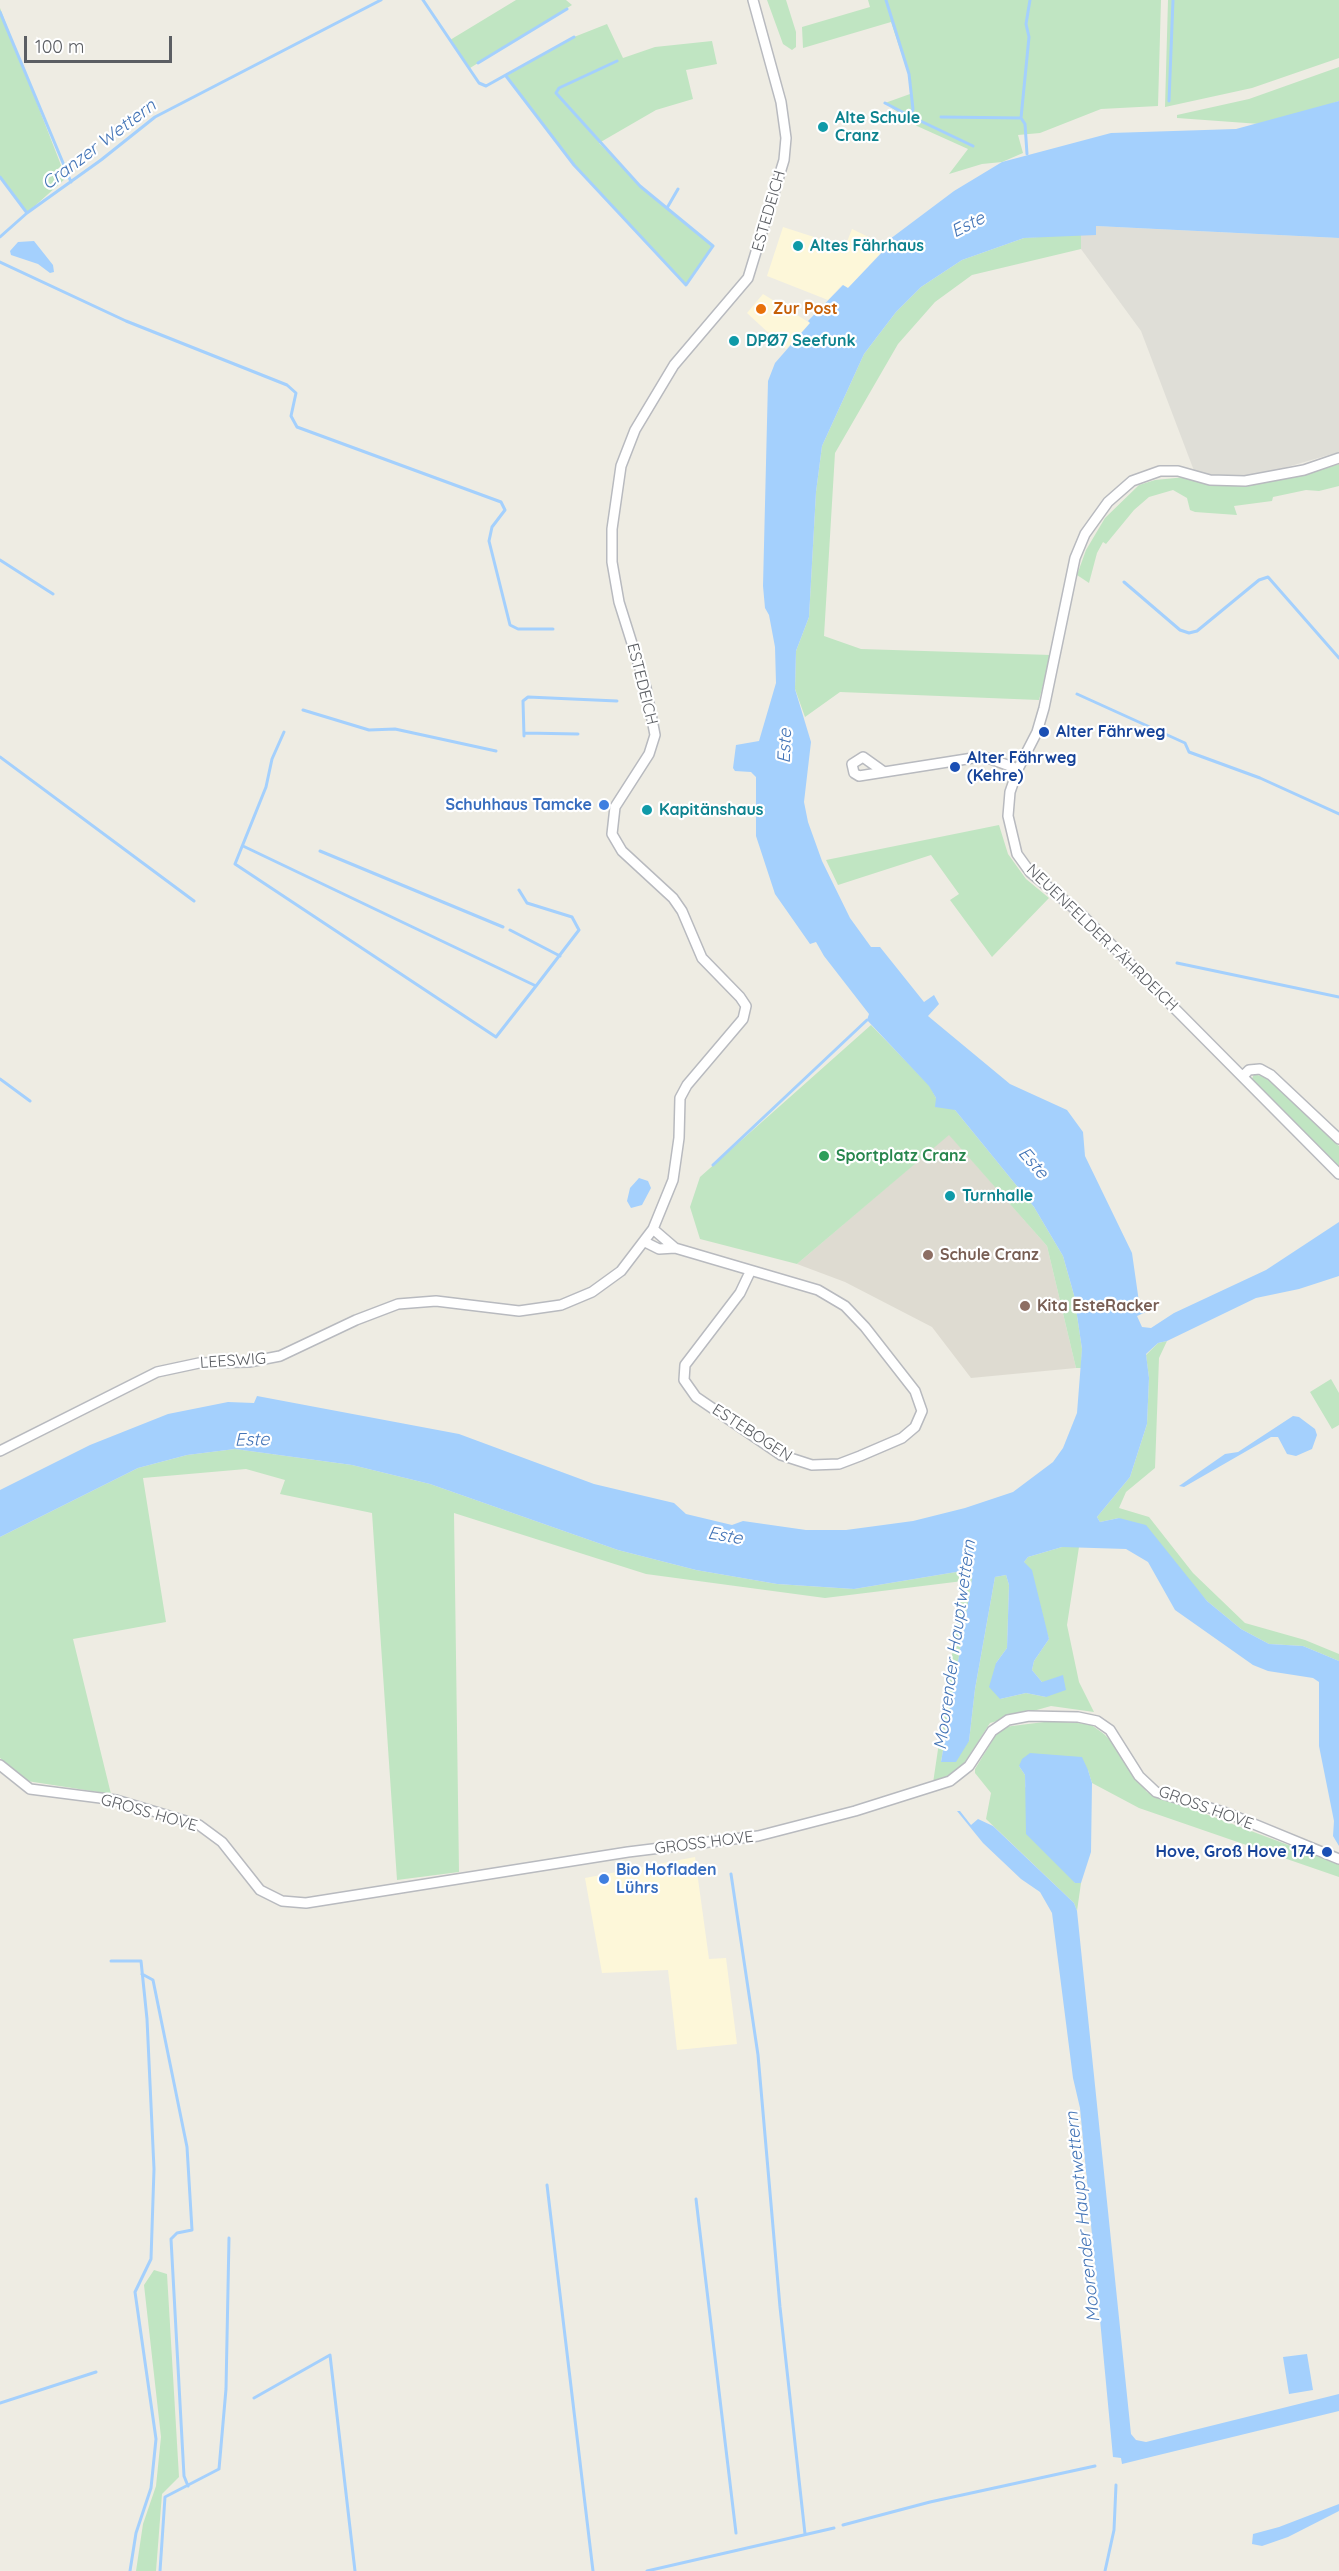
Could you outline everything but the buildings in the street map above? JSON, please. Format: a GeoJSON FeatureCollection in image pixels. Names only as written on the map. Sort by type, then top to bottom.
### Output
{"type":"FeatureCollection","features":[{"type":"Feature","properties":{"kind":"street","name":"ESTEDEICH"},"geometry":{"type":"LineString","coordinates":[[545,1309],[581,1298],[606,1282],[624,1268],[645,1242],[653,1229],[673,1180],[679,1138],[681,1098],[687,1085],[743,1019],[746,1006],[702,958],[682,911],[673,898],[622,851],[612,834],[615,807],[649,754],[655,735],[646,688],[619,602],[612,562],[612,528],[621,466],[635,430],[674,365],[748,278],[784,160],[786,138],[781,102],[753,0]]}},
{"type":"Feature","properties":{"kind":"street","name":"NEUENFELDER FÄHRDEICH"},"geometry":{"type":"LineString","coordinates":[[1339,458],[1304,470],[1245,481],[1210,480],[1178,471],[1160,471],[1140,477],[1116,495],[1093,521],[1075,558],[1044,708],[1037,732],[1018,769],[1010,792],[1008,816],[1017,854],[1030,872],[1081,914],[1339,1174]]}},
{"type":"Feature","properties":{"kind":"street"},"geometry":{"type":"LineString","coordinates":[[884,772],[973,758],[988,759],[1018,769]]}},
{"type":"Feature","properties":{"kind":"street"},"geometry":{"type":"LineString","coordinates":[[1243,1076],[1249,1070],[1260,1069],[1271,1075],[1339,1139]]}},
{"type":"Feature","properties":{"kind":"street","name":"ESTEBOGEN"},"geometry":{"type":"LineString","coordinates":[[653,1229],[675,1248]]}},
{"type":"Feature","properties":{"kind":"street","name":"ESTEBOGEN"},"geometry":{"type":"LineString","coordinates":[[645,1242],[658,1249],[675,1248],[750,1272],[818,1290],[858,1318],[915,1391],[922,1411],[915,1427],[902,1438],[839,1464],[812,1466],[781,1455],[696,1397],[684,1380],[685,1365],[740,1293],[750,1272]]}},
{"type":"Feature","properties":{"kind":"street","name":"LEESWIG"},"geometry":{"type":"LineString","coordinates":[[0,1451],[158,1372],[198,1363],[249,1362],[280,1356],[356,1320],[398,1304],[436,1301],[519,1311],[545,1309]]}},
{"type":"Feature","properties":{"kind":"street","name":"GROSS HOVE"},"geometry":{"type":"LineString","coordinates":[[0,1765],[30,1788],[116,1800],[199,1825],[222,1842],[260,1890],[282,1901],[306,1903],[628,1852],[735,1841],[812,1823],[950,1781],[969,1766],[992,1731],[1008,1720],[1029,1716],[1078,1716],[1097,1721],[1110,1730],[1143,1780],[1156,1791],[1227,1813],[1339,1859]]}},
{"type":"Feature","properties":{"kind":"shaded area"},"geometry":{"type":"Polygon","coordinates":[[[1096,226],[1339,238],[1339,452],[1256,476],[1196,476],[1141,331],[1081,249],[1081,234],[1096,234],[1096,226]]]}},
{"type":"Feature","properties":{"kind":"shaded area"},"geometry":{"type":"Polygon","coordinates":[[[783,227],[845,247],[852,229],[881,243],[884,240],[889,244],[848,288],[842,285],[828,300],[767,276],[783,227]]]}},
{"type":"Feature","properties":{"kind":"shaded area"},"geometry":{"type":"Polygon","coordinates":[[[763,294],[810,323],[786,349],[747,313],[763,294]]]}},
{"type":"Feature","properties":{"kind":"shaded area","name":"Schule Cranz"},"geometry":{"type":"Polygon","coordinates":[[[949,1134],[1047,1246],[1076,1368],[971,1378],[932,1327],[845,1282],[797,1264],[949,1134]]]}},
{"type":"Feature","properties":{"kind":"shaded area"},"geometry":{"type":"Polygon","coordinates":[[[695,1857],[709,1959],[726,1958],[737,2044],[677,2050],[668,1970],[602,1973],[585,1878],[695,1857]]]}},
{"type":"Feature","properties":{"kind":"green space"},"geometry":{"type":"Polygon","coordinates":[[[516,0],[566,0],[572,5],[470,68],[450,40],[516,0]]]}},
{"type":"Feature","properties":{"kind":"green space"},"geometry":{"type":"Polygon","coordinates":[[[767,0],[786,0],[796,32],[796,47],[792,50],[783,44],[767,0]]]}},
{"type":"Feature","properties":{"kind":"green space"},"geometry":{"type":"Polygon","coordinates":[[[868,0],[1161,0],[1158,106],[1101,109],[1040,133],[1018,135],[1023,153],[1002,162],[982,164],[949,174],[968,149],[917,126],[885,103],[910,94],[909,76],[891,22],[803,48],[802,27],[870,7],[868,0]]]}},
{"type":"Feature","properties":{"kind":"green space"},"geometry":{"type":"Polygon","coordinates":[[[1168,0],[1339,0],[1339,58],[1252,88],[1165,107],[1168,0]]]}},
{"type":"Feature","properties":{"kind":"green space"},"geometry":{"type":"Polygon","coordinates":[[[0,8],[66,178],[27,213],[0,176],[0,8]]]}},
{"type":"Feature","properties":{"kind":"green space"},"geometry":{"type":"Polygon","coordinates":[[[607,24],[623,58],[655,47],[712,41],[717,64],[686,70],[693,99],[656,110],[599,143],[640,186],[713,246],[686,285],[574,165],[506,76],[574,37],[607,24]]]}},
{"type":"Feature","properties":{"kind":"green space"},"geometry":{"type":"Polygon","coordinates":[[[1339,67],[1339,101],[1322,107],[1260,124],[1177,118],[1177,115],[1249,99],[1339,67]]]}},
{"type":"Feature","properties":{"kind":"green space"},"geometry":{"type":"Polygon","coordinates":[[[1081,234],[1081,249],[972,275],[935,302],[898,344],[835,453],[824,636],[861,649],[1051,655],[1039,700],[840,692],[805,717],[795,689],[796,651],[809,617],[816,492],[822,446],[864,354],[896,312],[921,287],[962,260],[1024,238],[1081,234]]]}},
{"type":"Feature","properties":{"kind":"green space"},"geometry":{"type":"Polygon","coordinates":[[[1339,464],[1339,486],[1319,491],[1306,490],[1273,497],[1272,501],[1234,506],[1237,515],[1195,512],[1190,510],[1187,498],[1173,490],[1149,497],[1134,510],[1106,544],[1103,542],[1097,553],[1089,583],[1077,575],[1086,550],[1105,518],[1139,485],[1155,480],[1186,477],[1208,484],[1236,486],[1305,475],[1339,464]]]}},
{"type":"Feature","properties":{"kind":"green space"},"geometry":{"type":"Polygon","coordinates":[[[999,825],[1008,854],[1026,879],[1049,898],[992,957],[950,900],[959,894],[931,855],[838,885],[826,860],[999,825]]]}},
{"type":"Feature","properties":{"kind":"green space","name":"Sportplatz Cranz"},"geometry":{"type":"Polygon","coordinates":[[[871,1025],[930,1086],[936,1098],[955,1110],[1034,1207],[1063,1256],[1074,1295],[1082,1349],[1081,1368],[1076,1368],[1047,1246],[949,1135],[797,1264],[700,1239],[690,1207],[700,1177],[871,1025]]]}},
{"type":"Feature","properties":{"kind":"green space"},"geometry":{"type":"Polygon","coordinates":[[[1254,1074],[1268,1078],[1339,1146],[1339,1170],[1251,1081],[1254,1074]]]}},
{"type":"Feature","properties":{"kind":"green space"},"geometry":{"type":"Polygon","coordinates":[[[1167,1341],[1159,1358],[1155,1468],[1126,1492],[1119,1508],[1149,1517],[1193,1573],[1245,1623],[1305,1640],[1339,1654],[1339,1661],[1303,1646],[1269,1644],[1241,1629],[1207,1601],[1185,1577],[1119,1518],[1100,1522],[1097,1517],[1130,1477],[1147,1424],[1149,1378],[1146,1355],[1158,1343],[1167,1341]]]}},
{"type":"Feature","properties":{"kind":"green space"},"geometry":{"type":"Polygon","coordinates":[[[1331,1379],[1339,1393],[1339,1425],[1332,1429],[1310,1392],[1331,1379]]]}},
{"type":"Feature","properties":{"kind":"green space"},"geometry":{"type":"Polygon","coordinates":[[[235,1449],[352,1465],[430,1484],[618,1550],[696,1570],[777,1584],[854,1589],[968,1570],[972,1574],[972,1579],[941,1762],[969,1741],[975,1689],[995,1577],[1006,1575],[1009,1585],[1007,1648],[996,1663],[1000,1699],[1026,1693],[1046,1697],[1042,1682],[1032,1670],[1034,1661],[1049,1639],[1024,1562],[1028,1557],[1062,1547],[1079,1547],[1067,1625],[1079,1682],[1094,1712],[1051,1706],[990,1723],[960,1770],[933,1783],[963,1581],[825,1598],[646,1574],[454,1513],[459,1872],[397,1880],[372,1513],[280,1494],[285,1480],[246,1469],[143,1478],[166,1622],[73,1639],[111,1794],[27,1781],[0,1758],[0,1537],[138,1468],[187,1455],[235,1449]]]}},
{"type":"Feature","properties":{"kind":"green space"},"geometry":{"type":"Polygon","coordinates":[[[1052,1721],[1090,1724],[1104,1734],[1147,1792],[1339,1864],[1339,1877],[1139,1808],[1092,1783],[1088,1770],[1019,1766],[1025,1775],[1025,1786],[1075,1883],[1081,1883],[1077,1911],[1074,1903],[986,1819],[991,1793],[975,1773],[975,1769],[997,1733],[1004,1727],[1052,1721]]]}},
{"type":"Feature","properties":{"kind":"green space"},"geometry":{"type":"Polygon","coordinates":[[[154,2270],[167,2274],[179,2477],[162,2494],[156,2571],[136,2571],[143,2524],[156,2486],[161,2437],[144,2285],[154,2270]]]}},
{"type":"Feature","properties":{"kind":"water","name":"Este"},"geometry":{"type":"Polygon","coordinates":[[[1339,101],[1339,238],[1096,226],[1096,235],[1024,238],[962,260],[921,287],[896,312],[864,354],[822,446],[816,492],[809,617],[796,651],[795,689],[811,742],[804,802],[808,822],[822,861],[850,918],[871,947],[880,947],[924,1002],[934,995],[939,1004],[928,1016],[1010,1084],[1067,1110],[1083,1132],[1085,1156],[1132,1253],[1140,1309],[1145,1308],[1146,1312],[1137,1316],[1142,1327],[1151,1328],[1174,1313],[1266,1270],[1339,1222],[1339,1276],[1299,1289],[1256,1298],[1167,1341],[1158,1343],[1146,1354],[1149,1378],[1147,1424],[1130,1477],[1097,1517],[1100,1522],[1119,1518],[1146,1525],[1207,1601],[1241,1629],[1269,1644],[1303,1646],[1339,1661],[1339,1846],[1333,1836],[1334,1821],[1319,1746],[1319,1682],[1313,1678],[1268,1671],[1253,1665],[1175,1610],[1148,1562],[1126,1549],[1062,1547],[1028,1557],[1024,1562],[1032,1570],[1049,1639],[1034,1661],[1032,1670],[1042,1682],[1063,1675],[1066,1690],[1046,1697],[1026,1693],[1000,1699],[989,1687],[996,1663],[1007,1648],[1009,1585],[1006,1575],[995,1577],[975,1689],[969,1741],[956,1762],[941,1762],[972,1579],[972,1574],[968,1570],[854,1589],[777,1584],[696,1570],[618,1550],[430,1484],[352,1465],[235,1449],[187,1455],[138,1468],[0,1537],[0,1490],[90,1445],[168,1414],[228,1402],[254,1403],[257,1396],[459,1434],[594,1484],[674,1503],[686,1514],[732,1525],[743,1521],[806,1530],[846,1530],[913,1521],[965,1508],[1013,1492],[1053,1462],[1063,1448],[1077,1413],[1082,1349],[1074,1295],[1063,1256],[1034,1207],[955,1110],[935,1107],[936,1098],[929,1086],[867,1020],[869,1014],[824,956],[816,942],[810,944],[775,894],[756,836],[756,777],[751,772],[735,771],[733,768],[736,745],[759,741],[776,683],[775,647],[769,615],[765,608],[763,586],[768,381],[775,363],[810,323],[808,321],[843,285],[848,288],[889,245],[886,242],[954,191],[1002,162],[1111,133],[1236,129],[1339,101]]]}},
{"type":"Feature","properties":{"kind":"water"},"geometry":{"type":"Polygon","coordinates":[[[34,241],[53,265],[54,272],[50,273],[38,264],[11,255],[10,251],[18,242],[34,241]]]}},
{"type":"Feature","properties":{"kind":"water"},"geometry":{"type":"Polygon","coordinates":[[[639,1178],[648,1181],[651,1188],[642,1205],[631,1208],[627,1201],[630,1188],[639,1178]]]}},
{"type":"Feature","properties":{"kind":"water"},"geometry":{"type":"Polygon","coordinates":[[[1293,1416],[1299,1417],[1315,1429],[1317,1435],[1312,1449],[1296,1456],[1287,1454],[1278,1437],[1271,1437],[1184,1487],[1179,1486],[1225,1454],[1238,1452],[1293,1416]]]}},
{"type":"Feature","properties":{"kind":"water"},"geometry":{"type":"Polygon","coordinates":[[[1030,1753],[1082,1757],[1088,1770],[1092,1783],[1091,1852],[1081,1883],[1075,1883],[1026,1834],[1025,1775],[1019,1766],[1022,1759],[1030,1753]]]}},
{"type":"Feature","properties":{"kind":"water"},"geometry":{"type":"Polygon","coordinates":[[[957,1811],[960,1811],[971,1825],[978,1819],[993,1826],[1074,1903],[1077,1911],[1131,2434],[1136,2440],[1146,2442],[1339,2394],[1339,2411],[1122,2464],[1121,2458],[1113,2457],[1080,2108],[1073,2078],[1052,1913],[1040,1892],[1021,1879],[983,1843],[957,1811]]]}},
{"type":"Feature","properties":{"kind":"water"},"geometry":{"type":"Polygon","coordinates":[[[1307,2354],[1313,2390],[1289,2394],[1283,2357],[1307,2354]]]}},
{"type":"Feature","properties":{"kind":"water"},"geometry":{"type":"Polygon","coordinates":[[[1339,2504],[1339,2511],[1288,2537],[1262,2546],[1252,2544],[1253,2534],[1279,2527],[1339,2504]]]}},
{"type":"Feature","properties":{"kind":"waterway","name":"Cranzer Wettern"},"geometry":{"type":"LineString","coordinates":[[0,237],[27,213],[101,160],[155,117],[381,0]]}},
{"type":"Feature","properties":{"kind":"waterway","name":"Cranzer Wettern"},"geometry":{"type":"LineString","coordinates":[[423,0],[479,83],[486,86],[574,37]]}},
{"type":"Feature","properties":{"kind":"waterway"},"geometry":{"type":"LineString","coordinates":[[886,0],[909,74],[913,109],[910,116],[973,146]]}},
{"type":"Feature","properties":{"kind":"waterway"},"geometry":{"type":"LineString","coordinates":[[1027,154],[1025,124],[1021,118],[1029,37],[1026,24],[1030,0]]}},
{"type":"Feature","properties":{"kind":"waterway"},"geometry":{"type":"LineString","coordinates":[[1169,101],[1173,0]]}},
{"type":"Feature","properties":{"kind":"waterway"},"geometry":{"type":"LineString","coordinates":[[478,63],[567,9]]}},
{"type":"Feature","properties":{"kind":"waterway"},"geometry":{"type":"LineString","coordinates":[[0,12],[71,182]]}},
{"type":"Feature","properties":{"kind":"waterway"},"geometry":{"type":"LineString","coordinates":[[506,76],[574,165],[686,285],[713,246],[640,186],[556,93],[559,88],[617,61]]}},
{"type":"Feature","properties":{"kind":"waterway"},"geometry":{"type":"LineString","coordinates":[[885,103],[910,116]]}},
{"type":"Feature","properties":{"kind":"waterway"},"geometry":{"type":"LineString","coordinates":[[941,117],[1021,118]]}},
{"type":"Feature","properties":{"kind":"waterway"},"geometry":{"type":"LineString","coordinates":[[0,177],[27,213]]}},
{"type":"Feature","properties":{"kind":"waterway"},"geometry":{"type":"LineString","coordinates":[[667,208],[678,189]]}},
{"type":"Feature","properties":{"kind":"waterway"},"geometry":{"type":"LineString","coordinates":[[0,262],[126,321],[287,385],[296,393],[291,416],[297,427],[501,502],[505,510],[492,527],[489,541],[510,625],[518,629],[553,629]]}},
{"type":"Feature","properties":{"kind":"waterway"},"geometry":{"type":"LineString","coordinates":[[0,560],[53,594]]}},
{"type":"Feature","properties":{"kind":"waterway"},"geometry":{"type":"LineString","coordinates":[[1124,582],[1180,630],[1189,633],[1197,631],[1259,580],[1268,577],[1339,658]]}},
{"type":"Feature","properties":{"kind":"waterway"},"geometry":{"type":"LineString","coordinates":[[1077,694],[1185,743],[1189,752],[1260,778],[1339,814]]}},
{"type":"Feature","properties":{"kind":"waterway"},"geometry":{"type":"LineString","coordinates":[[524,736],[523,701],[528,697],[617,701]]}},
{"type":"Feature","properties":{"kind":"waterway"},"geometry":{"type":"LineString","coordinates":[[303,710],[369,730],[395,729],[496,751]]}},
{"type":"Feature","properties":{"kind":"waterway"},"geometry":{"type":"LineString","coordinates":[[284,732],[272,759],[266,787],[235,864],[496,1037],[536,986]]}},
{"type":"Feature","properties":{"kind":"waterway"},"geometry":{"type":"LineString","coordinates":[[524,733],[578,734]]}},
{"type":"Feature","properties":{"kind":"waterway"},"geometry":{"type":"LineString","coordinates":[[0,757],[194,901]]}},
{"type":"Feature","properties":{"kind":"waterway"},"geometry":{"type":"LineString","coordinates":[[243,846],[536,986],[579,930],[572,917],[527,903],[519,890]]}},
{"type":"Feature","properties":{"kind":"waterway"},"geometry":{"type":"LineString","coordinates":[[320,851],[503,927]]}},
{"type":"Feature","properties":{"kind":"waterway"},"geometry":{"type":"LineString","coordinates":[[510,930],[560,956]]}},
{"type":"Feature","properties":{"kind":"waterway"},"geometry":{"type":"LineString","coordinates":[[1177,963],[1339,997]]}},
{"type":"Feature","properties":{"kind":"waterway"},"geometry":{"type":"LineString","coordinates":[[713,1165],[867,1020]]}},
{"type":"Feature","properties":{"kind":"waterway"},"geometry":{"type":"LineString","coordinates":[[0,1079],[30,1101]]}},
{"type":"Feature","properties":{"kind":"waterway"},"geometry":{"type":"LineString","coordinates":[[731,1874],[758,2055],[780,2307],[805,2534]]}},
{"type":"Feature","properties":{"kind":"waterway"},"geometry":{"type":"LineString","coordinates":[[111,1961],[141,1961],[147,2019],[154,2169],[151,2259],[135,2292],[156,2439],[151,2488],[136,2533],[130,2571]]}},
{"type":"Feature","properties":{"kind":"waterway"},"geometry":{"type":"LineString","coordinates":[[142,1974],[153,1980],[187,2147],[192,2230],[177,2233],[171,2239],[184,2476],[188,2486]]}},
{"type":"Feature","properties":{"kind":"waterway"},"geometry":{"type":"LineString","coordinates":[[547,2185],[593,2571]]}},
{"type":"Feature","properties":{"kind":"waterway"},"geometry":{"type":"LineString","coordinates":[[696,2199],[736,2533]]}},
{"type":"Feature","properties":{"kind":"waterway"},"geometry":{"type":"LineString","coordinates":[[160,2571],[165,2497],[219,2469],[226,2389],[229,2238]]}},
{"type":"Feature","properties":{"kind":"waterway"},"geometry":{"type":"LineString","coordinates":[[254,2398],[330,2355],[355,2571]]}},
{"type":"Feature","properties":{"kind":"waterway"},"geometry":{"type":"LineString","coordinates":[[0,2403],[96,2372]]}},
{"type":"Feature","properties":{"kind":"waterway"},"geometry":{"type":"LineString","coordinates":[[843,2525],[930,2502],[1095,2466]]}},
{"type":"Feature","properties":{"kind":"waterway"},"geometry":{"type":"LineString","coordinates":[[1105,2571],[1114,2530],[1116,2485]]}},
{"type":"Feature","properties":{"kind":"waterway"},"geometry":{"type":"LineString","coordinates":[[647,2571],[834,2528]]}},
{"type":"Feature","properties":{"kind":"place","name":"Alte Schule Cranz"},"geometry":{"type":"Point","coordinates":[823,127]}},
{"type":"Feature","properties":{"kind":"place","name":"Altes Fährhaus"},"geometry":{"type":"Point","coordinates":[798,246]}},
{"type":"Feature","properties":{"kind":"place","name":"Zur Post"},"geometry":{"type":"Point","coordinates":[761,309]}},
{"type":"Feature","properties":{"kind":"place","name":"DPØ7 Seefunk"},"geometry":{"type":"Point","coordinates":[734,341]}},
{"type":"Feature","properties":{"kind":"place","name":"Alter Fährweg"},"geometry":{"type":"Point","coordinates":[1044,732]}},
{"type":"Feature","properties":{"kind":"place","name":"Alter Fährweg (Kehre)"},"geometry":{"type":"Point","coordinates":[955,767]}},
{"type":"Feature","properties":{"kind":"place","name":"Schuhhaus Tamcke"},"geometry":{"type":"Point","coordinates":[604,805]}},
{"type":"Feature","properties":{"kind":"place","name":"Kapitänshaus"},"geometry":{"type":"Point","coordinates":[647,810]}},
{"type":"Feature","properties":{"kind":"place","name":"Sportplatz Cranz"},"geometry":{"type":"Point","coordinates":[824,1156]}},
{"type":"Feature","properties":{"kind":"place","name":"Turnhalle"},"geometry":{"type":"Point","coordinates":[950,1196]}},
{"type":"Feature","properties":{"kind":"place","name":"Schule Cranz"},"geometry":{"type":"Point","coordinates":[928,1255]}},
{"type":"Feature","properties":{"kind":"place","name":"Kita EsteRacker"},"geometry":{"type":"Point","coordinates":[1025,1306]}},
{"type":"Feature","properties":{"kind":"place","name":"Hove, Groß Hove 174"},"geometry":{"type":"Point","coordinates":[1327,1852]}},
{"type":"Feature","properties":{"kind":"place","name":"Bio Hofladen Lührs"},"geometry":{"type":"Point","coordinates":[604,1879]}},
{"type":"Feature","properties":{"kind":"water label","name":"Moorender Hauptwettern"},"geometry":{"type":"Point","coordinates":[955,1645]}},
{"type":"Feature","properties":{"kind":"water label","name":"Moorender Hauptwettern"},"geometry":{"type":"Point","coordinates":[1083,2217]}}]}
